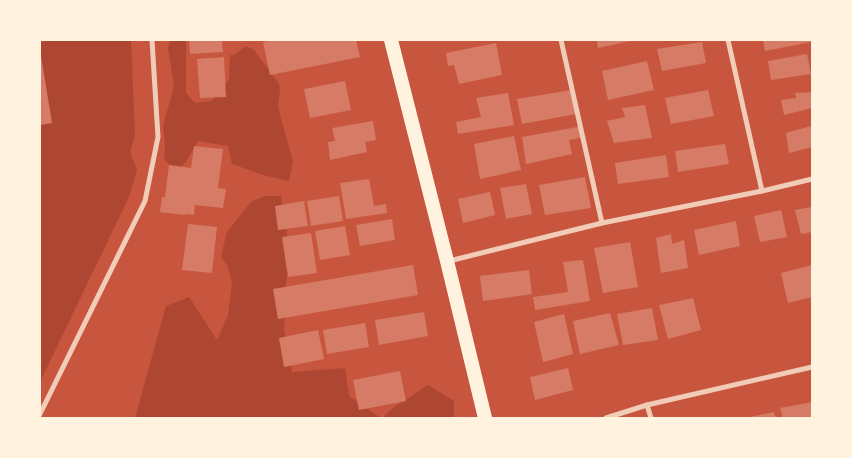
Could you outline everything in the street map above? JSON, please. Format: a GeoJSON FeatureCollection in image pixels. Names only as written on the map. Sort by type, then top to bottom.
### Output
{"type":"FeatureCollection","features":[{"type":"Feature","properties":{"kind":"highway"},"geometry":{"type":"LineString","coordinates":[[391,40],[485,418]]}},
{"type":"Feature","properties":{"kind":"street"},"geometry":{"type":"LineString","coordinates":[[40,414],[145,201],[158,137],[152,40]]}},
{"type":"Feature","properties":{"kind":"street"},"geometry":{"type":"LineString","coordinates":[[561,40],[602,223]]}},
{"type":"Feature","properties":{"kind":"street"},"geometry":{"type":"LineString","coordinates":[[728,40],[762,191]]}},
{"type":"Feature","properties":{"kind":"street"},"geometry":{"type":"LineString","coordinates":[[447,261],[602,223],[812,179]]}},
{"type":"Feature","properties":{"kind":"street"},"geometry":{"type":"LineString","coordinates":[[606,418],[648,405],[812,367]]}},
{"type":"Feature","properties":{"kind":"street"},"geometry":{"type":"LineString","coordinates":[[648,405],[651,418]]}},
{"type":"Feature","properties":{"kind":"shaded area"},"geometry":{"type":"Polygon","coordinates":[[[40,40],[131,40],[135,135],[130,152],[137,170],[129,197],[40,382],[40,40]]]}},
{"type":"Feature","properties":{"kind":"shaded area"},"geometry":{"type":"Polygon","coordinates":[[[170,40],[186,40],[186,93],[195,103],[212,101],[229,79],[230,55],[234,55],[246,46],[254,50],[279,84],[278,107],[293,162],[289,181],[263,175],[232,164],[228,146],[198,141],[186,162],[176,172],[164,159],[163,125],[174,87],[168,48],[170,40]]]}},
{"type":"Feature","properties":{"kind":"shaded area"},"geometry":{"type":"Polygon","coordinates":[[[265,196],[281,196],[285,218],[290,259],[286,283],[284,329],[292,372],[345,368],[349,396],[381,418],[135,418],[166,306],[189,297],[217,340],[228,315],[232,284],[228,267],[221,256],[227,232],[251,202],[265,196]]]}},
{"type":"Feature","properties":{"kind":"shaded area"},"geometry":{"type":"Polygon","coordinates":[[[428,385],[454,401],[454,418],[383,418],[390,410],[428,385]]]}},
{"type":"Feature","properties":{"kind":"building"},"geometry":{"type":"Polygon","coordinates":[[[189,40],[222,40],[223,52],[190,54],[189,40]]]}},
{"type":"Feature","properties":{"kind":"building"},"geometry":{"type":"Polygon","coordinates":[[[275,40],[356,40],[360,57],[270,75],[263,42],[275,40]]]}},
{"type":"Feature","properties":{"kind":"building"},"geometry":{"type":"Polygon","coordinates":[[[597,40],[630,40],[630,41],[598,48],[597,40]]]}},
{"type":"Feature","properties":{"kind":"building"},"geometry":{"type":"Polygon","coordinates":[[[763,40],[811,40],[811,42],[765,51],[763,40]]]}},
{"type":"Feature","properties":{"kind":"building"},"geometry":{"type":"Polygon","coordinates":[[[702,42],[706,63],[662,71],[657,49],[702,42]]]}},
{"type":"Feature","properties":{"kind":"building"},"geometry":{"type":"Polygon","coordinates":[[[496,43],[502,75],[459,84],[454,65],[448,66],[446,53],[496,43]]]}},
{"type":"Feature","properties":{"kind":"building"},"geometry":{"type":"Polygon","coordinates":[[[807,54],[811,74],[771,80],[768,61],[807,54]]]}},
{"type":"Feature","properties":{"kind":"building"},"geometry":{"type":"Polygon","coordinates":[[[40,56],[52,123],[40,125],[40,56]]]}},
{"type":"Feature","properties":{"kind":"building"},"geometry":{"type":"Polygon","coordinates":[[[224,57],[226,97],[200,98],[197,59],[224,57]]]}},
{"type":"Feature","properties":{"kind":"building"},"geometry":{"type":"Polygon","coordinates":[[[647,61],[654,90],[608,100],[602,71],[647,61]]]}},
{"type":"Feature","properties":{"kind":"building"},"geometry":{"type":"Polygon","coordinates":[[[345,81],[351,110],[310,118],[304,89],[345,81]]]}},
{"type":"Feature","properties":{"kind":"building"},"geometry":{"type":"Polygon","coordinates":[[[571,90],[576,114],[522,124],[517,99],[571,90]]]}},
{"type":"Feature","properties":{"kind":"building"},"geometry":{"type":"Polygon","coordinates":[[[708,90],[714,116],[671,124],[665,98],[708,90]]]}},
{"type":"Feature","properties":{"kind":"building"},"geometry":{"type":"Polygon","coordinates":[[[812,92],[812,108],[784,115],[781,100],[796,98],[795,93],[812,92]]]}},
{"type":"Feature","properties":{"kind":"building"},"geometry":{"type":"Polygon","coordinates":[[[508,93],[514,125],[458,134],[456,122],[481,117],[476,98],[508,93]]]}},
{"type":"Feature","properties":{"kind":"building"},"geometry":{"type":"Polygon","coordinates":[[[645,105],[652,138],[614,143],[607,121],[625,117],[622,108],[645,105]]]}},
{"type":"Feature","properties":{"kind":"building"},"geometry":{"type":"Polygon","coordinates":[[[373,121],[376,140],[365,142],[367,152],[330,160],[328,142],[335,141],[332,128],[373,121]]]}},
{"type":"Feature","properties":{"kind":"building"},"geometry":{"type":"Polygon","coordinates":[[[583,126],[584,137],[569,140],[572,154],[526,164],[522,137],[583,126]]]}},
{"type":"Feature","properties":{"kind":"building"},"geometry":{"type":"Polygon","coordinates":[[[811,126],[812,147],[789,153],[786,133],[811,126]]]}},
{"type":"Feature","properties":{"kind":"building"},"geometry":{"type":"Polygon","coordinates":[[[514,136],[521,170],[480,179],[474,144],[514,136]]]}},
{"type":"Feature","properties":{"kind":"building"},"geometry":{"type":"Polygon","coordinates":[[[725,144],[729,164],[678,172],[675,151],[725,144]]]}},
{"type":"Feature","properties":{"kind":"building"},"geometry":{"type":"Polygon","coordinates":[[[194,146],[223,149],[218,188],[226,189],[223,208],[195,205],[194,215],[160,212],[162,197],[165,197],[169,165],[191,168],[194,146]]]}},
{"type":"Feature","properties":{"kind":"building"},"geometry":{"type":"Polygon","coordinates":[[[666,155],[669,177],[618,184],[615,163],[666,155]]]}},
{"type":"Feature","properties":{"kind":"building"},"geometry":{"type":"Polygon","coordinates":[[[585,177],[591,208],[545,215],[539,185],[585,177]]]}},
{"type":"Feature","properties":{"kind":"building"},"geometry":{"type":"Polygon","coordinates":[[[369,179],[374,206],[386,204],[387,213],[346,219],[340,183],[369,179]]]}},
{"type":"Feature","properties":{"kind":"building"},"geometry":{"type":"Polygon","coordinates":[[[526,184],[532,214],[506,219],[500,188],[526,184]]]}},
{"type":"Feature","properties":{"kind":"building"},"geometry":{"type":"Polygon","coordinates":[[[490,192],[495,215],[463,223],[458,199],[490,192]]]}},
{"type":"Feature","properties":{"kind":"building"},"geometry":{"type":"Polygon","coordinates":[[[339,196],[343,221],[311,226],[307,201],[339,196]]]}},
{"type":"Feature","properties":{"kind":"building"},"geometry":{"type":"Polygon","coordinates":[[[304,201],[308,226],[278,230],[275,206],[304,201]]]}},
{"type":"Feature","properties":{"kind":"building"},"geometry":{"type":"Polygon","coordinates":[[[812,207],[812,232],[801,234],[795,210],[812,207]]]}},
{"type":"Feature","properties":{"kind":"building"},"geometry":{"type":"Polygon","coordinates":[[[781,210],[787,237],[760,242],[754,216],[781,210]]]}},
{"type":"Feature","properties":{"kind":"building"},"geometry":{"type":"Polygon","coordinates":[[[392,219],[395,240],[360,246],[356,225],[392,219]]]}},
{"type":"Feature","properties":{"kind":"building"},"geometry":{"type":"Polygon","coordinates":[[[736,221],[740,246],[699,255],[694,230],[736,221]]]}},
{"type":"Feature","properties":{"kind":"building"},"geometry":{"type":"Polygon","coordinates":[[[188,224],[217,227],[212,273],[182,270],[188,224]]]}},
{"type":"Feature","properties":{"kind":"building"},"geometry":{"type":"Polygon","coordinates":[[[345,226],[350,255],[320,260],[315,231],[345,226]]]}},
{"type":"Feature","properties":{"kind":"building"},"geometry":{"type":"Polygon","coordinates":[[[311,233],[317,273],[288,277],[282,237],[311,233]]]}},
{"type":"Feature","properties":{"kind":"building"},"geometry":{"type":"Polygon","coordinates":[[[671,234],[672,244],[684,240],[688,268],[661,273],[656,238],[671,234]]]}},
{"type":"Feature","properties":{"kind":"building"},"geometry":{"type":"Polygon","coordinates":[[[630,242],[638,287],[603,293],[594,248],[630,242]]]}},
{"type":"Feature","properties":{"kind":"building"},"geometry":{"type":"Polygon","coordinates":[[[583,260],[590,301],[535,310],[533,297],[568,292],[563,262],[583,260]]]}},
{"type":"Feature","properties":{"kind":"building"},"geometry":{"type":"Polygon","coordinates":[[[413,265],[418,295],[278,319],[273,289],[413,265]]]}},
{"type":"Feature","properties":{"kind":"building"},"geometry":{"type":"Polygon","coordinates":[[[812,265],[812,297],[788,303],[781,273],[812,265]]]}},
{"type":"Feature","properties":{"kind":"building"},"geometry":{"type":"Polygon","coordinates":[[[529,270],[532,294],[483,301],[480,276],[529,270]]]}},
{"type":"Feature","properties":{"kind":"building"},"geometry":{"type":"Polygon","coordinates":[[[693,298],[701,330],[668,339],[659,305],[693,298]]]}},
{"type":"Feature","properties":{"kind":"building"},"geometry":{"type":"Polygon","coordinates":[[[652,308],[658,340],[623,345],[617,314],[652,308]]]}},
{"type":"Feature","properties":{"kind":"building"},"geometry":{"type":"Polygon","coordinates":[[[424,312],[428,336],[379,345],[375,320],[424,312]]]}},
{"type":"Feature","properties":{"kind":"building"},"geometry":{"type":"Polygon","coordinates":[[[610,313],[619,345],[580,354],[573,321],[610,313]]]}},
{"type":"Feature","properties":{"kind":"building"},"geometry":{"type":"Polygon","coordinates":[[[564,314],[573,354],[543,362],[534,322],[564,314]]]}},
{"type":"Feature","properties":{"kind":"building"},"geometry":{"type":"Polygon","coordinates":[[[365,323],[369,347],[327,354],[323,330],[365,323]]]}},
{"type":"Feature","properties":{"kind":"building"},"geometry":{"type":"Polygon","coordinates":[[[318,330],[324,359],[284,367],[279,338],[318,330]]]}},
{"type":"Feature","properties":{"kind":"building"},"geometry":{"type":"Polygon","coordinates":[[[568,368],[573,390],[535,400],[530,377],[568,368]]]}},
{"type":"Feature","properties":{"kind":"building"},"geometry":{"type":"Polygon","coordinates":[[[400,371],[406,401],[359,410],[353,380],[400,371]]]}},
{"type":"Feature","properties":{"kind":"building"},"geometry":{"type":"Polygon","coordinates":[[[812,402],[812,418],[783,418],[780,408],[812,402]]]}},
{"type":"Feature","properties":{"kind":"building"},"geometry":{"type":"Polygon","coordinates":[[[774,412],[776,418],[750,417],[774,412]]]}}]}
